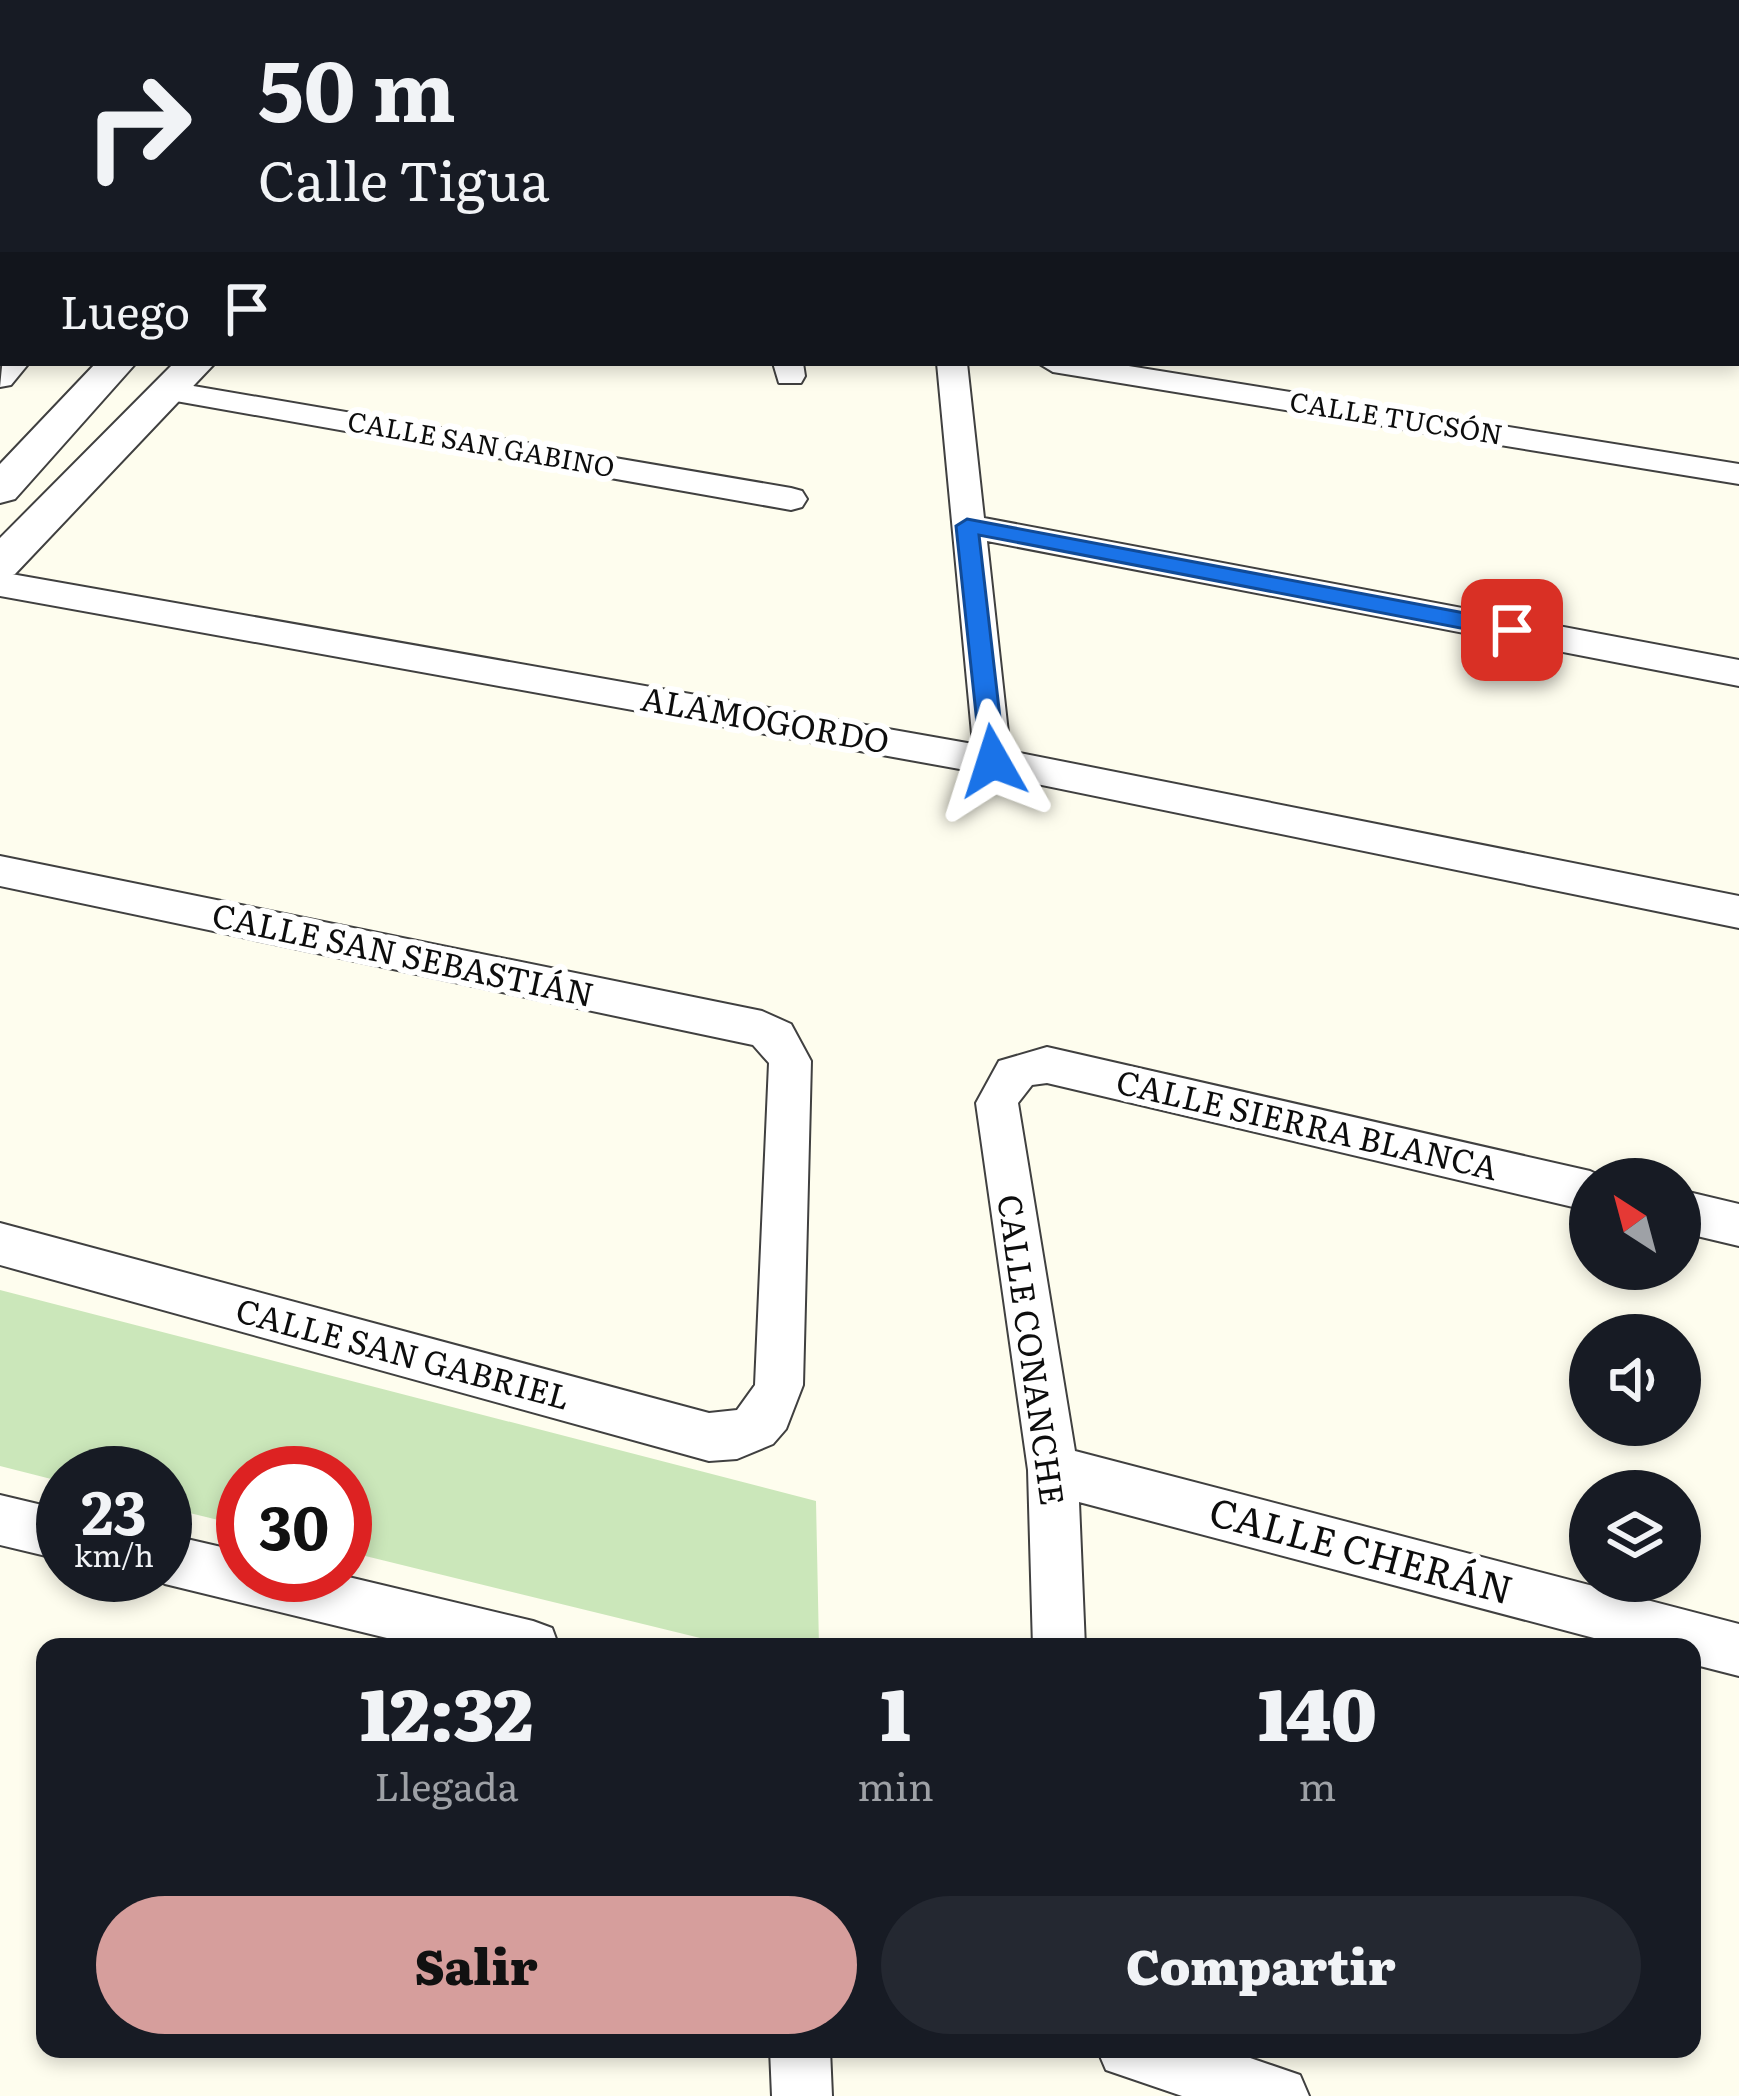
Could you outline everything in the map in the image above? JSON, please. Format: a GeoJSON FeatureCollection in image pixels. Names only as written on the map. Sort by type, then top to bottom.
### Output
{"type":"FeatureCollection","features":[{"type":"Feature","properties":{"kind":"street"},"geometry":{"type":"LineString","coordinates":[[0,489],[114,366]]}},
{"type":"Feature","properties":{"kind":"street"},"geometry":{"type":"LineString","coordinates":[[951,366],[993,761]]}},
{"type":"Feature","properties":{"kind":"street","name":"CALLE TUCSÓN"},"geometry":{"type":"LineString","coordinates":[[1072,366],[1739,474]]}},
{"type":"Feature","properties":{"kind":"street"},"geometry":{"type":"LineString","coordinates":[[0,564],[183,377]]}},
{"type":"Feature","properties":{"kind":"street","name":"CALLE SAN GABINO"},"geometry":{"type":"LineString","coordinates":[[183,377],[791,499]]}},
{"type":"Feature","properties":{"kind":"street"},"geometry":{"type":"LineString","coordinates":[[967,526],[1739,674]]}},
{"type":"Feature","properties":{"kind":"street","name":"ALAMOGORDO"},"geometry":{"type":"LineString","coordinates":[[0,584],[993,761],[1739,912]]}},
{"type":"Feature","properties":{"kind":"street","name":"CALLE SAN SEBASTIÁN"},"geometry":{"type":"LineString","coordinates":[[0,871],[762,1029],[787,1048],[790,1060],[779,1385]]}},
{"type":"Feature","properties":{"kind":"street","name":"CALLE SIERRA BLANCA"},"geometry":{"type":"LineString","coordinates":[[1024,1066],[1047,1065],[1569,1186]]}},
{"type":"Feature","properties":{"kind":"street","name":"CALLE CONANCHE"},"geometry":{"type":"LineString","coordinates":[[1024,1066],[1002,1082],[997,1103],[1053,1470],[1059,1638]]}},
{"type":"Feature","properties":{"kind":"street"},"geometry":{"type":"LineString","coordinates":[[1701,1216],[1739,1225]]}},
{"type":"Feature","properties":{"kind":"street","name":"CALLE SAN GABRIEL"},"geometry":{"type":"LineString","coordinates":[[0,1244],[709,1437],[745,1436],[769,1419],[779,1385]]}},
{"type":"Feature","properties":{"kind":"street","name":"CALLE CHERÁN"},"geometry":{"type":"LineString","coordinates":[[1053,1470],[1693,1638]]}},
{"type":"Feature","properties":{"kind":"street"},"geometry":{"type":"LineString","coordinates":[[0,1520],[36,1529]]}},
{"type":"Feature","properties":{"kind":"street"},"geometry":{"type":"LineString","coordinates":[[192,1565],[495,1638]]}},
{"type":"Feature","properties":{"kind":"street","name":"CALLE CHERÁN"},"geometry":{"type":"LineString","coordinates":[[1701,1640],[1739,1650]]}},
{"type":"Feature","properties":{"kind":"street"},"geometry":{"type":"LineString","coordinates":[[800,2058],[802,2096]]}},
{"type":"Feature","properties":{"kind":"street"},"geometry":{"type":"LineString","coordinates":[[1156,2058],[1279,2096]]}},
{"type":"Feature","properties":{"kind":"green space"},"geometry":{"type":"Polygon","coordinates":[[[0,1290],[816,1501],[819,1638],[700,1638],[372,1558],[372,1446],[216,1446],[216,1519],[192,1514],[192,1446],[36,1446],[36,1475],[0,1466],[0,1290]]]}},
{"type":"Feature","properties":{"kind":"route"},"geometry":{"type":"LineString","coordinates":[[993,761],[967,526],[1512,630]]}}]}
